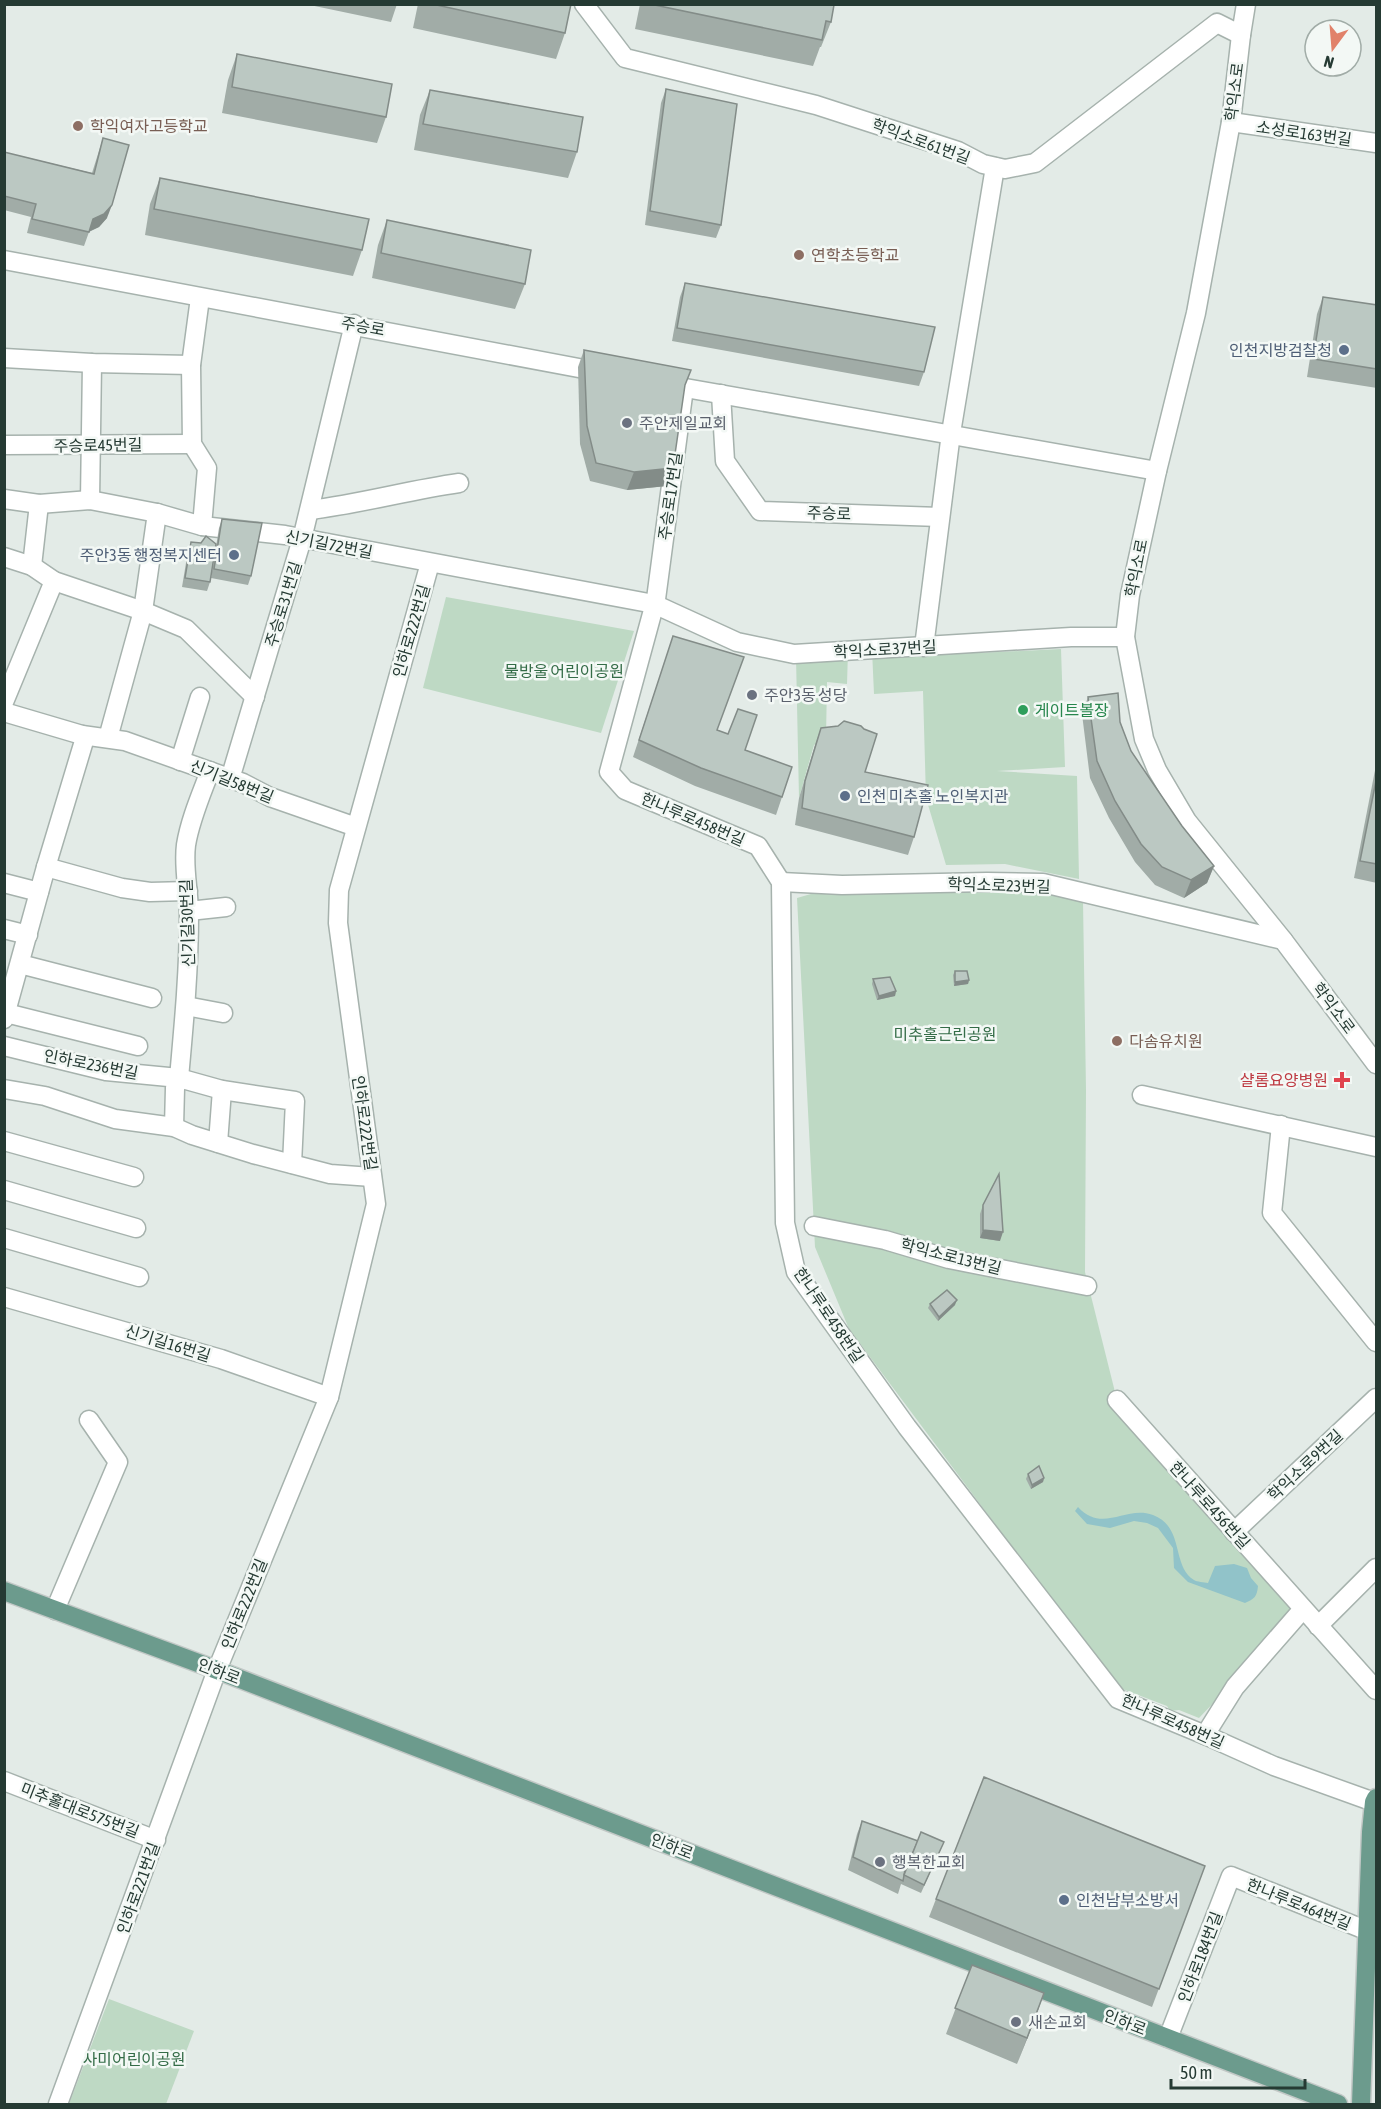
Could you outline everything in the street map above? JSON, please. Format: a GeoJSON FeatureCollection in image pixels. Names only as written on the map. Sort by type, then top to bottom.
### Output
{"type":"FeatureCollection","features":[{"type":"Feature","properties":{"kind":"main road","name":"인하로"},"geometry":{"type":"LineString","coordinates":[[4,1591],[217,1670],[1338,2104]]}},
{"type":"Feature","properties":{"kind":"main road"},"geometry":{"type":"LineString","coordinates":[[1361,2104],[1375,1800]]}},
{"type":"Feature","properties":{"kind":"street","name":"학익소로61번길"},"geometry":{"type":"LineString","coordinates":[[584,4],[625,58],[816,105],[958,151],[983,164],[1005,169],[1035,163],[1217,23],[1241,35]]}},
{"type":"Feature","properties":{"kind":"street","name":"학익소로"},"geometry":{"type":"LineString","coordinates":[[1246,4],[1231,122],[1196,313],[1157,471],[1130,595],[1125,637],[1144,740],[1157,770],[1186,821],[1283,940],[1377,1064]]}},
{"type":"Feature","properties":{"kind":"street","name":"소성로163번길"},"geometry":{"type":"LineString","coordinates":[[1231,122],[1377,143]]}},
{"type":"Feature","properties":{"kind":"street"},"geometry":{"type":"LineString","coordinates":[[924,646],[951,433],[995,167]]}},
{"type":"Feature","properties":{"kind":"street","name":"주승로"},"geometry":{"type":"LineString","coordinates":[[4,260],[621,376]]}},
{"type":"Feature","properties":{"kind":"street"},"geometry":{"type":"LineString","coordinates":[[200,298],[191,365],[192,444],[207,468],[202,526]]}},
{"type":"Feature","properties":{"kind":"street","name":"주승로31번길"},"geometry":{"type":"LineString","coordinates":[[230,779],[310,510],[354,324]]}},
{"type":"Feature","properties":{"kind":"street"},"geometry":{"type":"LineString","coordinates":[[4,358],[191,365]]}},
{"type":"Feature","properties":{"kind":"street"},"geometry":{"type":"LineString","coordinates":[[90,500],[92,363]]}},
{"type":"Feature","properties":{"kind":"street"},"geometry":{"type":"LineString","coordinates":[[653,382],[1157,471]]}},
{"type":"Feature","properties":{"kind":"street","name":"주승로17번길"},"geometry":{"type":"LineString","coordinates":[[654,604],[684,388]]}},
{"type":"Feature","properties":{"kind":"street","name":"주승로"},"geometry":{"type":"LineString","coordinates":[[722,394],[725,461],[760,511],[940,517]]}},
{"type":"Feature","properties":{"kind":"street","name":"주승로45번길"},"geometry":{"type":"LineString","coordinates":[[4,445],[192,444]]}},
{"type":"Feature","properties":{"kind":"street"},"geometry":{"type":"LineString","coordinates":[[310,510],[459,483]]}},
{"type":"Feature","properties":{"kind":"street","name":"신기길72번길"},"geometry":{"type":"LineString","coordinates":[[4,499],[39,504],[90,500],[157,513],[202,526],[285,535],[654,604]]}},
{"type":"Feature","properties":{"kind":"street"},"geometry":{"type":"LineString","coordinates":[[32,566],[39,504]]}},
{"type":"Feature","properties":{"kind":"street"},"geometry":{"type":"LineString","coordinates":[[108,738],[143,611],[157,513]]}},
{"type":"Feature","properties":{"kind":"street"},"geometry":{"type":"LineString","coordinates":[[4,557],[32,566],[54,581],[143,611],[186,629],[255,697]]}},
{"type":"Feature","properties":{"kind":"street","name":"인하로222번길"},"geometry":{"type":"LineString","coordinates":[[217,1670],[329,1397],[376,1204],[338,923],[339,890],[430,563]]}},
{"type":"Feature","properties":{"kind":"street"},"geometry":{"type":"LineString","coordinates":[[4,702],[54,581]]}},
{"type":"Feature","properties":{"kind":"street","name":"학익소로37번길"},"geometry":{"type":"LineString","coordinates":[[654,604],[737,642],[794,654],[1125,637]]}},
{"type":"Feature","properties":{"kind":"street","name":"한나루로458번길"},"geometry":{"type":"LineString","coordinates":[[654,604],[609,772],[626,790],[758,846],[781,882],[785,1223],[796,1272],[907,1427],[1118,1700],[1274,1766],[1375,1800]]}},
{"type":"Feature","properties":{"kind":"street"},"geometry":{"type":"LineString","coordinates":[[180,761],[200,697]]}},
{"type":"Feature","properties":{"kind":"street","name":"신기길58번길"},"geometry":{"type":"LineString","coordinates":[[4,712],[82,735],[124,741],[210,771],[270,797],[356,826]]}},
{"type":"Feature","properties":{"kind":"street","name":"인하로236번길"},"geometry":{"type":"LineString","coordinates":[[82,735],[84,741],[6,1011],[138,1046]]}},
{"type":"Feature","properties":{"kind":"street","name":"신기길30번길"},"geometry":{"type":"LineString","coordinates":[[174,1127],[175,1088],[179,1078],[188,975],[189,911],[185,873],[186,846],[210,771]]}},
{"type":"Feature","properties":{"kind":"street"},"geometry":{"type":"LineString","coordinates":[[46,867],[122,888],[150,892],[188,891]]}},
{"type":"Feature","properties":{"kind":"street","name":"학익소로23번길"},"geometry":{"type":"LineString","coordinates":[[781,882],[842,885],[987,882],[1043,884],[1283,940]]}},
{"type":"Feature","properties":{"kind":"street"},"geometry":{"type":"LineString","coordinates":[[4,884],[39,892]]}},
{"type":"Feature","properties":{"kind":"street"},"geometry":{"type":"LineString","coordinates":[[189,911],[226,908]]}},
{"type":"Feature","properties":{"kind":"street"},"geometry":{"type":"LineString","coordinates":[[4,929],[28,935]]}},
{"type":"Feature","properties":{"kind":"street"},"geometry":{"type":"LineString","coordinates":[[20,964],[152,998]]}},
{"type":"Feature","properties":{"kind":"street"},"geometry":{"type":"LineString","coordinates":[[186,1006],[223,1013]]}},
{"type":"Feature","properties":{"kind":"street","name":"인하로236번길"},"geometry":{"type":"LineString","coordinates":[[4,1046],[106,1071],[179,1078]]}},
{"type":"Feature","properties":{"kind":"street"},"geometry":{"type":"LineString","coordinates":[[179,1078],[222,1090],[295,1101],[292,1164]]}},
{"type":"Feature","properties":{"kind":"street"},"geometry":{"type":"LineString","coordinates":[[4,1089],[45,1096],[115,1119],[174,1127],[218,1143],[330,1174],[372,1177]]}},
{"type":"Feature","properties":{"kind":"street"},"geometry":{"type":"LineString","coordinates":[[218,1143],[222,1090]]}},
{"type":"Feature","properties":{"kind":"street"},"geometry":{"type":"LineString","coordinates":[[1142,1095],[1377,1147]]}},
{"type":"Feature","properties":{"kind":"street"},"geometry":{"type":"LineString","coordinates":[[1281,1125],[1272,1213],[1377,1342]]}},
{"type":"Feature","properties":{"kind":"street"},"geometry":{"type":"LineString","coordinates":[[4,1141],[134,1177]]}},
{"type":"Feature","properties":{"kind":"street"},"geometry":{"type":"LineString","coordinates":[[4,1190],[136,1228]]}},
{"type":"Feature","properties":{"kind":"street","name":"학익소로13번길"},"geometry":{"type":"LineString","coordinates":[[814,1226],[885,1240],[950,1259],[1087,1286]]}},
{"type":"Feature","properties":{"kind":"street"},"geometry":{"type":"LineString","coordinates":[[4,1238],[139,1277]]}},
{"type":"Feature","properties":{"kind":"street","name":"신기길16번길"},"geometry":{"type":"LineString","coordinates":[[4,1297],[200,1353],[329,1397]]}},
{"type":"Feature","properties":{"kind":"street","name":"학익소로9번길"},"geometry":{"type":"LineString","coordinates":[[1234,1532],[1377,1398]]}},
{"type":"Feature","properties":{"kind":"street","name":"한나루로456번길"},"geometry":{"type":"LineString","coordinates":[[1117,1400],[1377,1690]]}},
{"type":"Feature","properties":{"kind":"street"},"geometry":{"type":"LineString","coordinates":[[55,1610],[118,1462],[89,1420]]}},
{"type":"Feature","properties":{"kind":"street"},"geometry":{"type":"LineString","coordinates":[[1318,1626],[1377,1568]]}},
{"type":"Feature","properties":{"kind":"street"},"geometry":{"type":"LineString","coordinates":[[1205,1735],[1235,1687],[1303,1609]]}},
{"type":"Feature","properties":{"kind":"street","name":"인하로221번길"},"geometry":{"type":"LineString","coordinates":[[58,2104],[217,1670]]}},
{"type":"Feature","properties":{"kind":"street","name":"미추홀대로575번길"},"geometry":{"type":"LineString","coordinates":[[4,1781],[156,1840]]}},
{"type":"Feature","properties":{"kind":"street","name":"인하로184번길"},"geometry":{"type":"LineString","coordinates":[[1168,2038],[1231,1876]]}},
{"type":"Feature","properties":{"kind":"street","name":"한나루로464번길"},"geometry":{"type":"LineString","coordinates":[[1231,1876],[1368,1931]]}},
{"type":"Feature","properties":{"kind":"green space","name":"물방울 어린이공원"},"geometry":{"type":"Polygon","coordinates":[[[446,597],[634,631],[601,733],[423,688],[446,597]]]}},
{"type":"Feature","properties":{"kind":"green space"},"geometry":{"type":"Polygon","coordinates":[[[1061,649],[1065,767],[997,771],[1077,776],[1079,879],[1005,864],[946,865],[926,798],[923,691],[874,694],[872,650],[978,653],[1061,649]]]}},
{"type":"Feature","properties":{"kind":"green space"},"geometry":{"type":"Polygon","coordinates":[[[848,651],[847,684],[827,682],[826,738],[814,745],[799,798],[796,657],[848,651]]]}},
{"type":"Feature","properties":{"kind":"green space","name":"미추홀근린공원"},"geometry":{"type":"Polygon","coordinates":[[[842,885],[1035,891],[1083,901],[1086,1090],[1085,1272],[1117,1400],[1303,1609],[1199,1718],[1179,1710],[1170,1711],[1167,1706],[1117,1687],[849,1329],[815,1247],[797,898],[842,885]]]}},
{"type":"Feature","properties":{"kind":"green space","name":"사미어린이공원"},"geometry":{"type":"Polygon","coordinates":[[[109,1999],[194,2031],[166,2104],[69,2104],[109,1999]]]}},
{"type":"Feature","properties":{"kind":"water"},"geometry":{"type":"Polygon","coordinates":[[[1078,1507],[1087,1515],[1105,1519],[1133,1513],[1153,1515],[1170,1528],[1182,1566],[1194,1580],[1208,1583],[1215,1566],[1234,1564],[1247,1568],[1251,1578],[1258,1586],[1256,1595],[1245,1603],[1188,1582],[1174,1568],[1173,1548],[1158,1528],[1134,1521],[1110,1528],[1087,1524],[1075,1511],[1078,1507]]]}},
{"type":"Feature","properties":{"kind":"building"},"geometry":{"type":"Polygon","coordinates":[[[432,4],[571,4],[565,33],[432,4]]]}},
{"type":"Feature","properties":{"kind":"building"},"geometry":{"type":"Polygon","coordinates":[[[650,4],[834,5],[831,22],[826,21],[822,40],[650,4]]]}},
{"type":"Feature","properties":{"kind":"building"},"geometry":{"type":"Polygon","coordinates":[[[237,54],[392,84],[386,117],[232,87],[237,54]]]}},
{"type":"Feature","properties":{"kind":"building"},"geometry":{"type":"Polygon","coordinates":[[[666,89],[737,104],[721,225],[650,211],[666,89]]]}},
{"type":"Feature","properties":{"kind":"building"},"geometry":{"type":"Polygon","coordinates":[[[430,90],[583,117],[577,152],[423,124],[430,90]]]}},
{"type":"Feature","properties":{"kind":"building"},"geometry":{"type":"Polygon","coordinates":[[[103,138],[129,145],[112,205],[104,214],[93,219],[89,232],[32,219],[36,204],[4,196],[4,152],[94,174],[103,138]]]}},
{"type":"Feature","properties":{"kind":"building"},"geometry":{"type":"Polygon","coordinates":[[[160,178],[369,219],[362,250],[154,209],[160,178]]]}},
{"type":"Feature","properties":{"kind":"building"},"geometry":{"type":"Polygon","coordinates":[[[387,220],[531,250],[525,284],[381,253],[387,220]]]}},
{"type":"Feature","properties":{"kind":"building"},"geometry":{"type":"Polygon","coordinates":[[[685,283],[935,327],[924,372],[677,328],[685,283]]]}},
{"type":"Feature","properties":{"kind":"building","name":"인천지방검찰청"},"geometry":{"type":"Polygon","coordinates":[[[1323,297],[1377,305],[1377,369],[1313,359],[1323,297]]]}},
{"type":"Feature","properties":{"kind":"building","name":"주안제일교회"},"geometry":{"type":"Polygon","coordinates":[[[584,350],[691,370],[685,385],[673,468],[634,472],[596,463],[587,426],[584,350]]]}},
{"type":"Feature","properties":{"kind":"building","name":"주안3동 행정복지센터"},"geometry":{"type":"Polygon","coordinates":[[[222,519],[262,523],[251,576],[214,569],[222,519]]]}},
{"type":"Feature","properties":{"kind":"building"},"geometry":{"type":"Polygon","coordinates":[[[206,536],[216,544],[210,582],[185,578],[191,542],[201,543],[206,536]]]}},
{"type":"Feature","properties":{"kind":"building","name":"주안3동 성당"},"geometry":{"type":"Polygon","coordinates":[[[673,636],[744,657],[717,730],[728,734],[738,709],[757,715],[745,750],[792,767],[782,797],[701,768],[639,740],[673,636]]]}},
{"type":"Feature","properties":{"kind":"building"},"geometry":{"type":"Polygon","coordinates":[[[1118,693],[1120,722],[1131,751],[1182,826],[1214,866],[1191,880],[1162,867],[1141,844],[1115,801],[1097,761],[1088,697],[1118,693]]]}},
{"type":"Feature","properties":{"kind":"building","name":"인천 미추홀 노인복지관"},"geometry":{"type":"Polygon","coordinates":[[[844,721],[877,734],[865,772],[928,785],[914,837],[802,808],[805,781],[821,728],[838,726],[844,721]]]}},
{"type":"Feature","properties":{"kind":"building"},"geometry":{"type":"Polygon","coordinates":[[[1377,776],[1377,864],[1360,861],[1377,776]]]}},
{"type":"Feature","properties":{"kind":"building"},"geometry":{"type":"Polygon","coordinates":[[[955,971],[967,971],[969,980],[955,982],[955,971]]]}},
{"type":"Feature","properties":{"kind":"building"},"geometry":{"type":"Polygon","coordinates":[[[890,977],[896,991],[879,996],[873,979],[890,977]]]}},
{"type":"Feature","properties":{"kind":"building"},"geometry":{"type":"Polygon","coordinates":[[[999,1174],[1003,1232],[983,1230],[983,1205],[999,1174]]]}},
{"type":"Feature","properties":{"kind":"building"},"geometry":{"type":"Polygon","coordinates":[[[947,1290],[957,1300],[939,1317],[930,1304],[947,1290]]]}},
{"type":"Feature","properties":{"kind":"building"},"geometry":{"type":"Polygon","coordinates":[[[1039,1466],[1044,1478],[1032,1485],[1028,1474],[1039,1466]]]}},
{"type":"Feature","properties":{"kind":"building","name":"인천남부소방서"},"geometry":{"type":"Polygon","coordinates":[[[984,1777],[1205,1866],[1159,1989],[936,1899],[984,1777]]]}},
{"type":"Feature","properties":{"kind":"building","name":"행복한교회"},"geometry":{"type":"Polygon","coordinates":[[[862,1821],[918,1841],[905,1870],[903,1881],[853,1857],[862,1821]]]}},
{"type":"Feature","properties":{"kind":"building"},"geometry":{"type":"Polygon","coordinates":[[[921,1832],[944,1842],[924,1885],[904,1875],[921,1832]]]}},
{"type":"Feature","properties":{"kind":"building"},"geometry":{"type":"Polygon","coordinates":[[[972,1965],[1044,1993],[1027,2038],[955,2008],[972,1965]]]}},
{"type":"Feature","properties":{"kind":"place","name":"학익여자고등학교"},"geometry":{"type":"Point","coordinates":[78,126]}},
{"type":"Feature","properties":{"kind":"place","name":"연학초등학교"},"geometry":{"type":"Point","coordinates":[799,255]}},
{"type":"Feature","properties":{"kind":"place","name":"인천지방검찰청"},"geometry":{"type":"Point","coordinates":[1344,350]}},
{"type":"Feature","properties":{"kind":"place","name":"주안제일교회"},"geometry":{"type":"Point","coordinates":[627,423]}},
{"type":"Feature","properties":{"kind":"place","name":"주안3동 행정복지센터"},"geometry":{"type":"Point","coordinates":[234,555]}},
{"type":"Feature","properties":{"kind":"place","name":"주안3동 성당"},"geometry":{"type":"Point","coordinates":[752,695]}},
{"type":"Feature","properties":{"kind":"place","name":"게이트볼장"},"geometry":{"type":"Point","coordinates":[1023,710]}},
{"type":"Feature","properties":{"kind":"place","name":"인천 미추홀 노인복지관"},"geometry":{"type":"Point","coordinates":[845,796]}},
{"type":"Feature","properties":{"kind":"place","name":"다솜유치원"},"geometry":{"type":"Point","coordinates":[1117,1041]}},
{"type":"Feature","properties":{"kind":"place","name":"샬롬요양병원"},"geometry":{"type":"Point","coordinates":[1342,1080]}},
{"type":"Feature","properties":{"kind":"place","name":"행복한교회"},"geometry":{"type":"Point","coordinates":[880,1862]}},
{"type":"Feature","properties":{"kind":"place","name":"인천남부소방서"},"geometry":{"type":"Point","coordinates":[1064,1900]}},
{"type":"Feature","properties":{"kind":"place","name":"새손교회"},"geometry":{"type":"Point","coordinates":[1016,2022]}}]}
